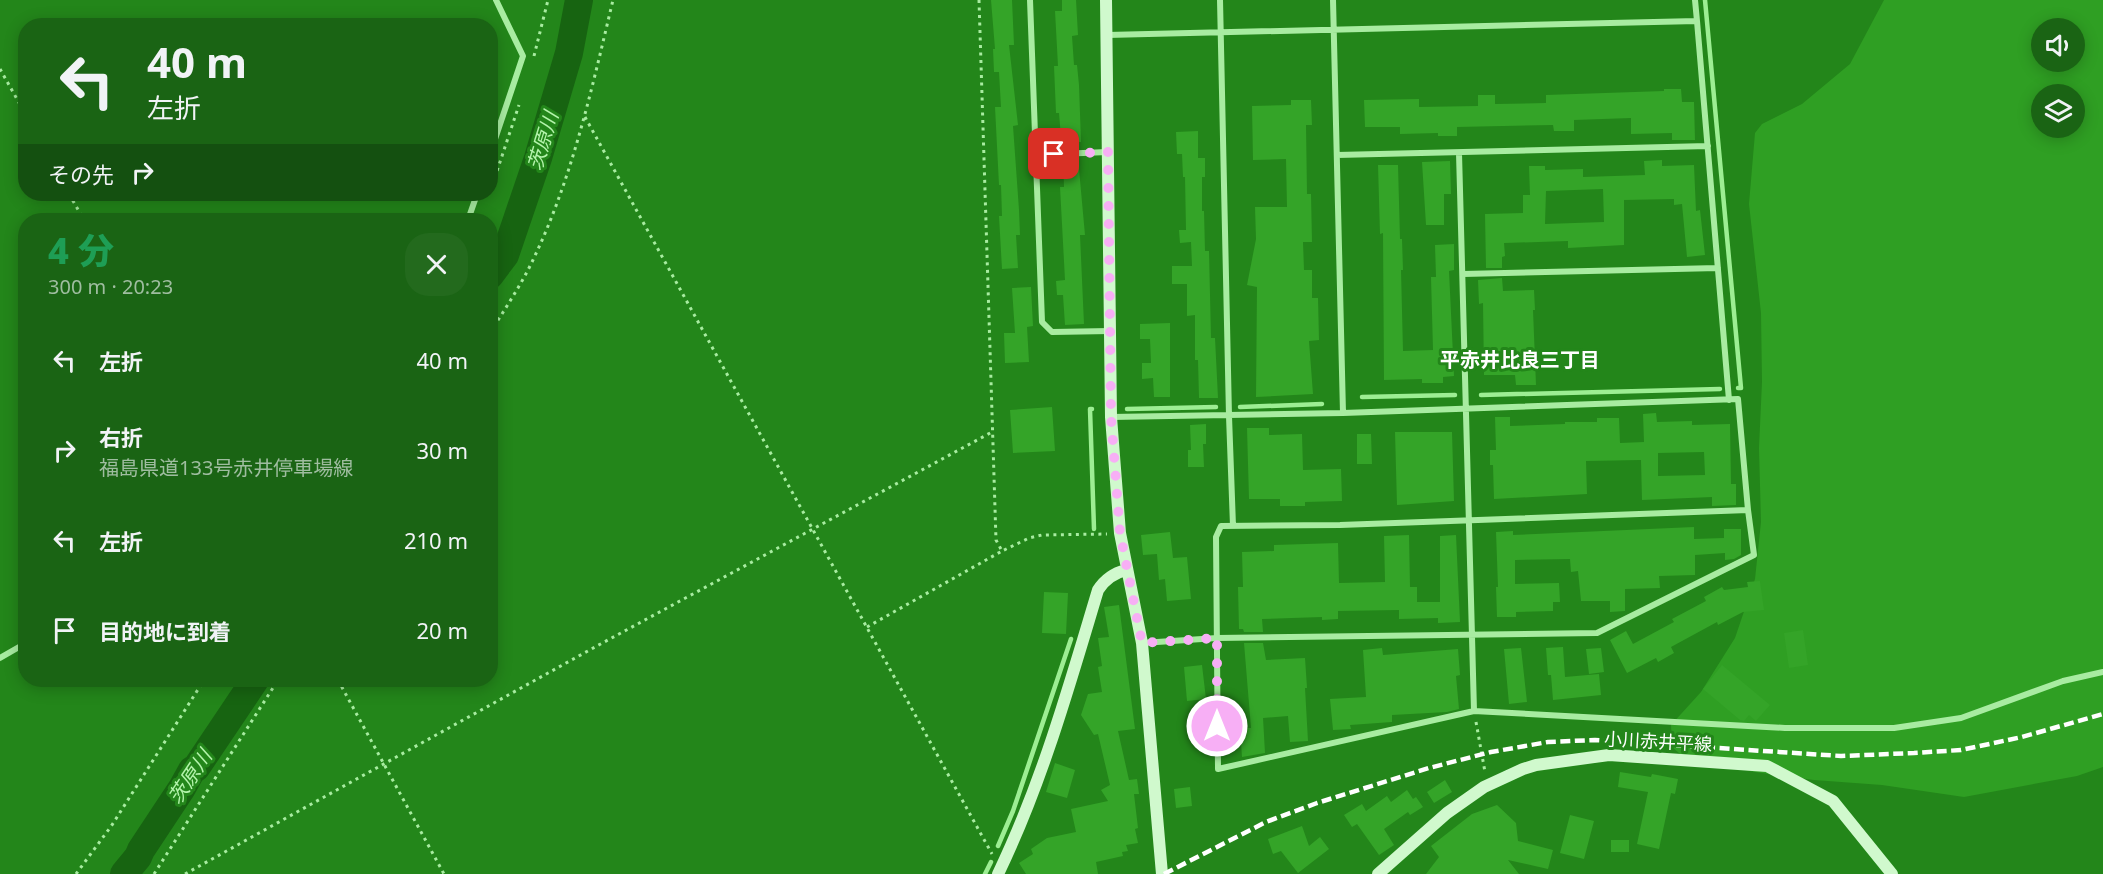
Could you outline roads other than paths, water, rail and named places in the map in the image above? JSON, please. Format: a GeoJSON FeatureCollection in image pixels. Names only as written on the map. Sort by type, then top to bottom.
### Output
{"type":"FeatureCollection","features":[{"type":"Feature","properties":{"kind":"main road"},"geometry":{"type":"LineString","coordinates":[[1106,0],[1111,417],[1120,533],[1142,643],[1162,874]]}},
{"type":"Feature","properties":{"kind":"main road"},"geometry":{"type":"LineString","coordinates":[[999,872],[1057,725],[1098,590],[1103,581],[1126,570]]}},
{"type":"Feature","properties":{"kind":"main road","name":"小川赤井平線"},"geometry":{"type":"LineString","coordinates":[[1378,874],[1447,813],[1471,794],[1487,785],[1536,765],[1609,755],[1767,766],[1833,801],[1892,874]]}},
{"type":"Feature","properties":{"kind":"street"},"geometry":{"type":"LineString","coordinates":[[496,0],[523,56],[498,130]]}},
{"type":"Feature","properties":{"kind":"street"},"geometry":{"type":"LineString","coordinates":[[1030,0],[1041,322],[1052,332],[1110,331]]}},
{"type":"Feature","properties":{"kind":"street"},"geometry":{"type":"LineString","coordinates":[[1221,0],[1233,526]]}},
{"type":"Feature","properties":{"kind":"street"},"geometry":{"type":"LineString","coordinates":[[1333,0],[1343,413]]}},
{"type":"Feature","properties":{"kind":"street"},"geometry":{"type":"LineString","coordinates":[[1695,0],[1729,400]]}},
{"type":"Feature","properties":{"kind":"street"},"geometry":{"type":"LineString","coordinates":[[1107,34],[1697,21]]}},
{"type":"Feature","properties":{"kind":"street"},"geometry":{"type":"LineString","coordinates":[[1337,155],[1708,146]]}},
{"type":"Feature","properties":{"kind":"street"},"geometry":{"type":"LineString","coordinates":[[1036,155],[1108,152]]}},
{"type":"Feature","properties":{"kind":"street"},"geometry":{"type":"LineString","coordinates":[[1459,153],[1474,711]]}},
{"type":"Feature","properties":{"kind":"street"},"geometry":{"type":"LineString","coordinates":[[1463,274],[1718,268]]}},
{"type":"Feature","properties":{"kind":"street"},"geometry":{"type":"LineString","coordinates":[[1111,417],[1343,413],[1738,399],[1754,555],[1597,633],[1217,638],[1142,643]]}},
{"type":"Feature","properties":{"kind":"street"},"geometry":{"type":"LineString","coordinates":[[1748,510],[1470,521],[1221,526],[1216,537],[1218,769],[1474,711],[1785,728],[1894,728],[1961,718],[2063,681],[2103,672]]}},
{"type":"Feature","properties":{"kind":"street"},"geometry":{"type":"LineString","coordinates":[[0,658],[18,648]]}},
{"type":"Feature","properties":{"kind":"waterway","name":"茨原川"},"geometry":{"type":"LineString","coordinates":[[498,264],[505,255],[538,158],[569,53],[579,0]]}},
{"type":"Feature","properties":{"kind":"waterway"},"geometry":{"type":"LineString","coordinates":[[1705,0],[1741,388],[1738,388]]}},
{"type":"Feature","properties":{"kind":"waterway"},"geometry":{"type":"LineString","coordinates":[[1481,395],[1720,389]]}},
{"type":"Feature","properties":{"kind":"waterway"},"geometry":{"type":"LineString","coordinates":[[1362,397],[1455,395]]}},
{"type":"Feature","properties":{"kind":"waterway"},"geometry":{"type":"LineString","coordinates":[[1240,407],[1322,404]]}},
{"type":"Feature","properties":{"kind":"waterway"},"geometry":{"type":"LineString","coordinates":[[1127,409],[1216,407]]}},
{"type":"Feature","properties":{"kind":"waterway"},"geometry":{"type":"LineString","coordinates":[[1092,409],[1090,409],[1094,529]]}},
{"type":"Feature","properties":{"kind":"waterway"},"geometry":{"type":"LineString","coordinates":[[998,846],[1013,811],[1071,639]]}},
{"type":"Feature","properties":{"kind":"waterway","name":"茨原川"},"geometry":{"type":"LineString","coordinates":[[124,874],[138,857],[192,770],[196,768],[250,687]]}},
{"type":"Feature","properties":{"kind":"waterway"},"geometry":{"type":"LineString","coordinates":[[985,874],[991,862]]}},
{"type":"Feature","properties":{"kind":"railway"},"geometry":{"type":"LineString","coordinates":[[1164,874],[1266,822],[1317,803],[1429,768],[1491,752],[1548,742],[1595,740],[1841,756],[1914,753],[1961,750],[2022,737],[2103,714]]}},
{"type":"Feature","properties":{"kind":"district","name":"平赤井比良三丁目"},"geometry":{"type":"Point","coordinates":[1520,360]}}]}
